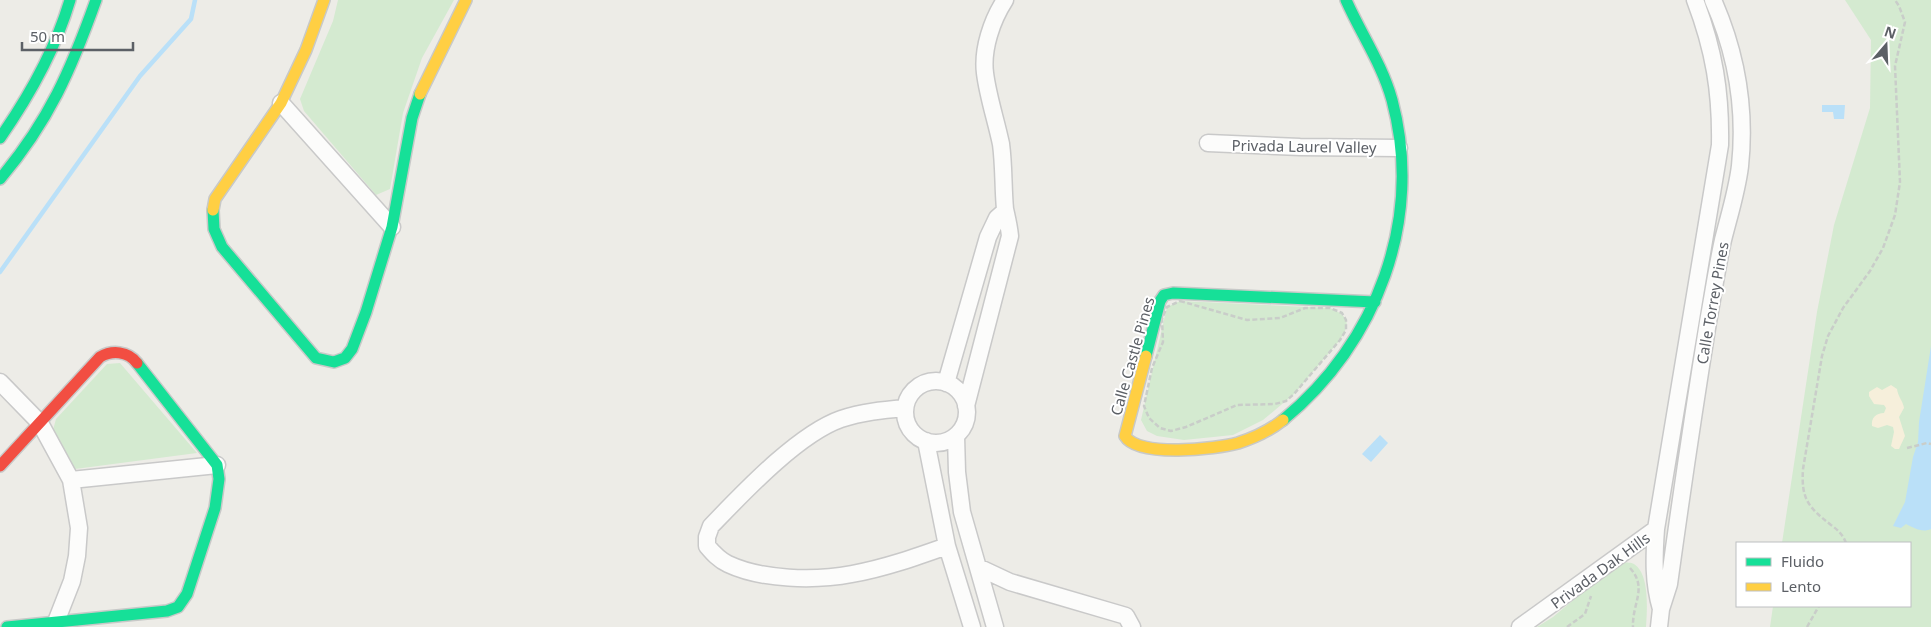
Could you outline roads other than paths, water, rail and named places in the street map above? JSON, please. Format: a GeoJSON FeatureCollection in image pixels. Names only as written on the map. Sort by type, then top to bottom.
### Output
{"type":"FeatureCollection","features":[{"type":"Feature","properties":{"kind":"street"},"geometry":{"type":"LineString","coordinates":[[0,138],[26,101],[52,52],[70,0]]}},
{"type":"Feature","properties":{"kind":"street"},"geometry":{"type":"LineString","coordinates":[[0,180],[30,142],[55,101],[75,58],[96,0]]}},
{"type":"Feature","properties":{"kind":"street"},"geometry":{"type":"LineString","coordinates":[[324,0],[306,50],[281,103],[215,199],[210,214],[215,234],[222,247],[316,358],[334,362],[345,358],[352,349],[366,312],[392,227],[412,118],[422,88],[466,0]]}},
{"type":"Feature","properties":{"kind":"street"},"geometry":{"type":"LineString","coordinates":[[966,406],[962,396],[955,388],[946,383],[924,384],[912,393],[905,408],[906,418],[916,436],[926,442],[937,443],[947,441],[956,436],[963,427],[966,417],[966,406],[1008,242],[1009,223],[1006,211],[1001,145],[984,71],[989,36],[994,21],[1005,0]]}},
{"type":"Feature","properties":{"kind":"street","name":"Calle Castle Pines"},"geometry":{"type":"LineString","coordinates":[[1346,0],[1381,69],[1393,108],[1399,148],[1401,203],[1398,229],[1392,254],[1375,302],[1352,345],[1327,379],[1286,417],[1267,430],[1242,442],[1198,450],[1140,446],[1128,442],[1125,436],[1160,301],[1164,295],[1173,293],[1375,302]]}},
{"type":"Feature","properties":{"kind":"street","name":"Calle Torrey Pines"},"geometry":{"type":"LineString","coordinates":[[1661,609],[1654,573],[1656,529],[1720,146],[1718,83],[1710,47],[1695,0]]}},
{"type":"Feature","properties":{"kind":"street","name":"Calle Torrey Pines"},"geometry":{"type":"LineString","coordinates":[[1659,627],[1661,609],[1669,584],[1695,403],[1715,282],[1740,168],[1741,129],[1734,63],[1714,0]]}},
{"type":"Feature","properties":{"kind":"street"},"geometry":{"type":"LineString","coordinates":[[281,103],[392,227]]}},
{"type":"Feature","properties":{"kind":"street","name":"Privada Laurel Valley"},"geometry":{"type":"LineString","coordinates":[[1208,143],[1300,147],[1399,148]]}},
{"type":"Feature","properties":{"kind":"street"},"geometry":{"type":"LineString","coordinates":[[946,383],[988,237],[997,218],[1006,211]]}},
{"type":"Feature","properties":{"kind":"street"},"geometry":{"type":"LineString","coordinates":[[0,466],[100,357],[106,353],[116,351],[134,359],[217,465],[219,479],[215,508],[187,594],[178,607],[167,611],[55,625],[7,627]]}},
{"type":"Feature","properties":{"kind":"street"},"geometry":{"type":"LineString","coordinates":[[0,382],[40,423],[70,480],[79,528],[77,556],[72,581],[55,625]]}},
{"type":"Feature","properties":{"kind":"street"},"geometry":{"type":"LineString","coordinates":[[905,408],[859,414],[839,420],[819,429],[800,442],[710,526],[707,537],[708,546],[715,555],[726,563],[741,569],[760,575],[799,577],[850,574],[880,568],[947,546]]}},
{"type":"Feature","properties":{"kind":"street"},"geometry":{"type":"LineString","coordinates":[[956,436],[962,512],[995,627]]}},
{"type":"Feature","properties":{"kind":"street"},"geometry":{"type":"LineString","coordinates":[[926,442],[935,478],[947,546],[972,627]]}},
{"type":"Feature","properties":{"kind":"street"},"geometry":{"type":"LineString","coordinates":[[70,480],[217,465]]}},
{"type":"Feature","properties":{"kind":"street","name":"Privada Dak Hills"},"geometry":{"type":"LineString","coordinates":[[1520,627],[1656,529]]}},
{"type":"Feature","properties":{"kind":"street"},"geometry":{"type":"LineString","coordinates":[[978,567],[1010,582],[1126,616],[1132,627]]}},
{"type":"Feature","properties":{"kind":"water"},"geometry":{"type":"Polygon","coordinates":[[[1822,105],[1845,105],[1844,119],[1834,119],[1833,112],[1822,112],[1822,105]]]}},
{"type":"Feature","properties":{"kind":"water"},"geometry":{"type":"Polygon","coordinates":[[[1931,346],[1931,529],[1918,529],[1906,524],[1901,528],[1893,526],[1905,502],[1913,457],[1918,442],[1919,422],[1931,346]]]}},
{"type":"Feature","properties":{"kind":"water"},"geometry":{"type":"Polygon","coordinates":[[[1380,435],[1388,443],[1371,462],[1362,454],[1380,435]]]}},
{"type":"Feature","properties":{"kind":"waterway"},"geometry":{"type":"LineString","coordinates":[[0,272],[140,76],[191,19],[195,0]]}}]}
